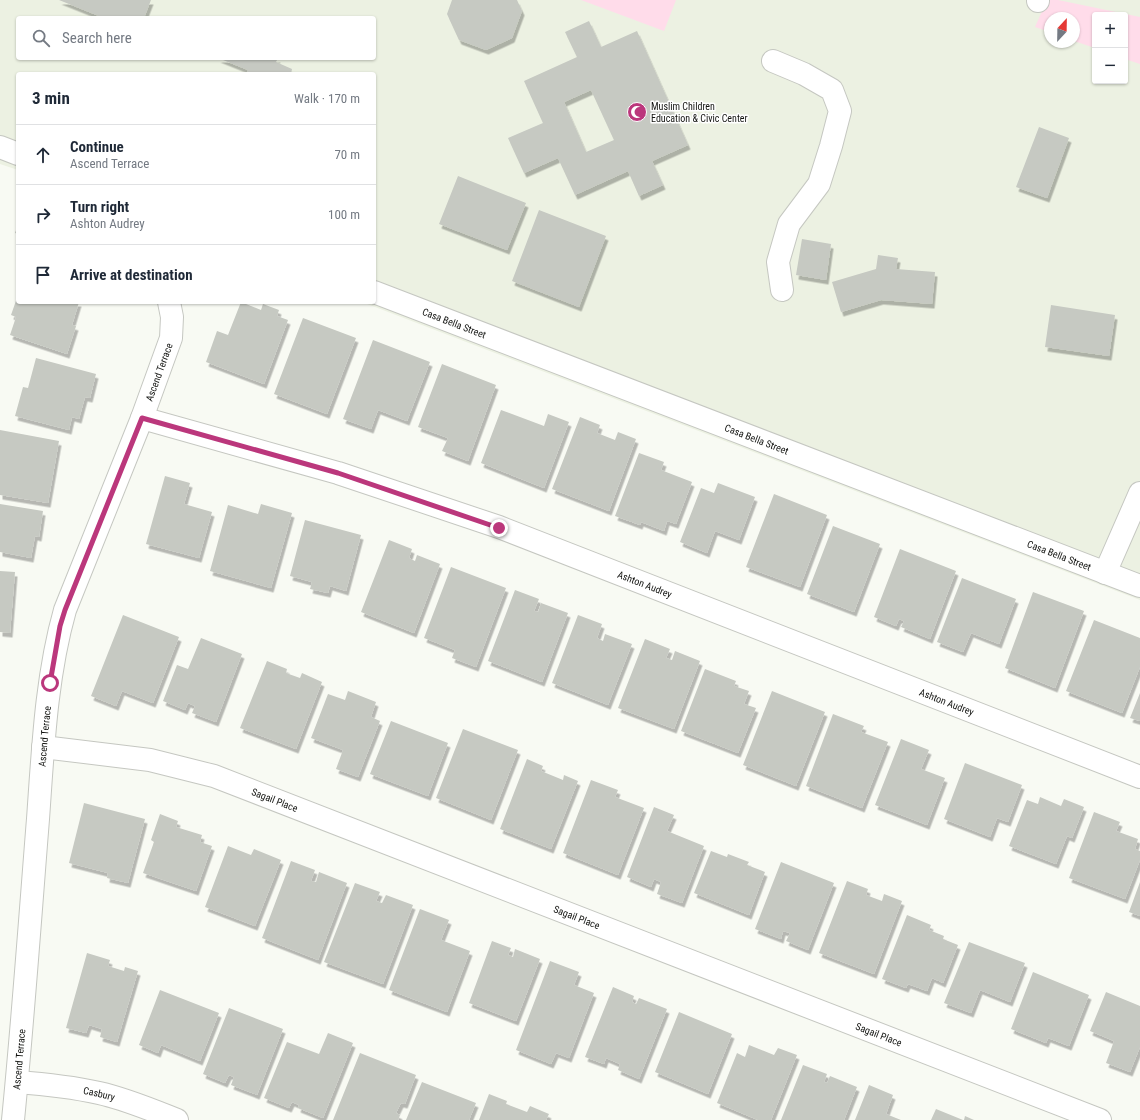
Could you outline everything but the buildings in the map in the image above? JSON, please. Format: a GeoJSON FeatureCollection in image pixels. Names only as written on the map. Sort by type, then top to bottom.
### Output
{"type":"FeatureCollection","features":[{"type":"Feature","properties":{"kind":"street"},"geometry":{"type":"LineString","coordinates":[[773,61],[804,74],[832,90],[840,111],[819,184],[789,224],[778,262],[782,290]]}},
{"type":"Feature","properties":{"kind":"street"},"geometry":{"type":"LineString","coordinates":[[0,146],[16,153]]}},
{"type":"Feature","properties":{"kind":"street","name":"Casa Bella Street"},"geometry":{"type":"LineString","coordinates":[[376,293],[1140,586]]}},
{"type":"Feature","properties":{"kind":"street","name":"Ascend Terrace"},"geometry":{"type":"LineString","coordinates":[[13,1120],[50,683],[60,626],[65,610],[142,418],[171,338],[172,317],[169,304]]}},
{"type":"Feature","properties":{"kind":"street","name":"Ashton Audrey"},"geometry":{"type":"LineString","coordinates":[[142,418],[338,473],[499,528],[1140,777]]}},
{"type":"Feature","properties":{"kind":"street"},"geometry":{"type":"LineString","coordinates":[[1105,573],[1140,493]]}},
{"type":"Feature","properties":{"kind":"street","name":"Sagail Place"},"geometry":{"type":"LineString","coordinates":[[44,747],[150,760],[214,776],[1100,1120]]}},
{"type":"Feature","properties":{"kind":"street","name":"Casbury"},"geometry":{"type":"LineString","coordinates":[[17,1082],[59,1086],[100,1093],[144,1107],[177,1120]]}},
{"type":"Feature","properties":{"kind":"shaded area"},"geometry":{"type":"Polygon","coordinates":[[[0,0],[1140,0],[1140,600],[367,304],[376,304],[376,72],[16,72],[16,169],[0,164],[0,0]]]}},
{"type":"Feature","properties":{"kind":"shaded area"},"geometry":{"type":"Polygon","coordinates":[[[581,0],[676,0],[664,31],[581,0]]]}},
{"type":"Feature","properties":{"kind":"shaded area"},"geometry":{"type":"Polygon","coordinates":[[[1047,0],[1058,0],[1116,12],[1092,12],[1092,47],[1080,43],[1080,12],[1044,12],[1044,30],[1035,27],[1047,0]]]}},
{"type":"Feature","properties":{"kind":"shaded area"},"geometry":{"type":"Polygon","coordinates":[[[1128,15],[1140,17],[1140,64],[1128,60],[1128,15]]]}},
{"type":"Feature","properties":{"kind":"place","name":"Muslim Children Education & Civic Center"},"geometry":{"type":"Point","coordinates":[637,112]}},
{"type":"Feature","properties":{"kind":"route"},"geometry":{"type":"LineString","coordinates":[[50,683],[60,626],[65,610],[142,418],[338,473],[499,528]]}}]}
